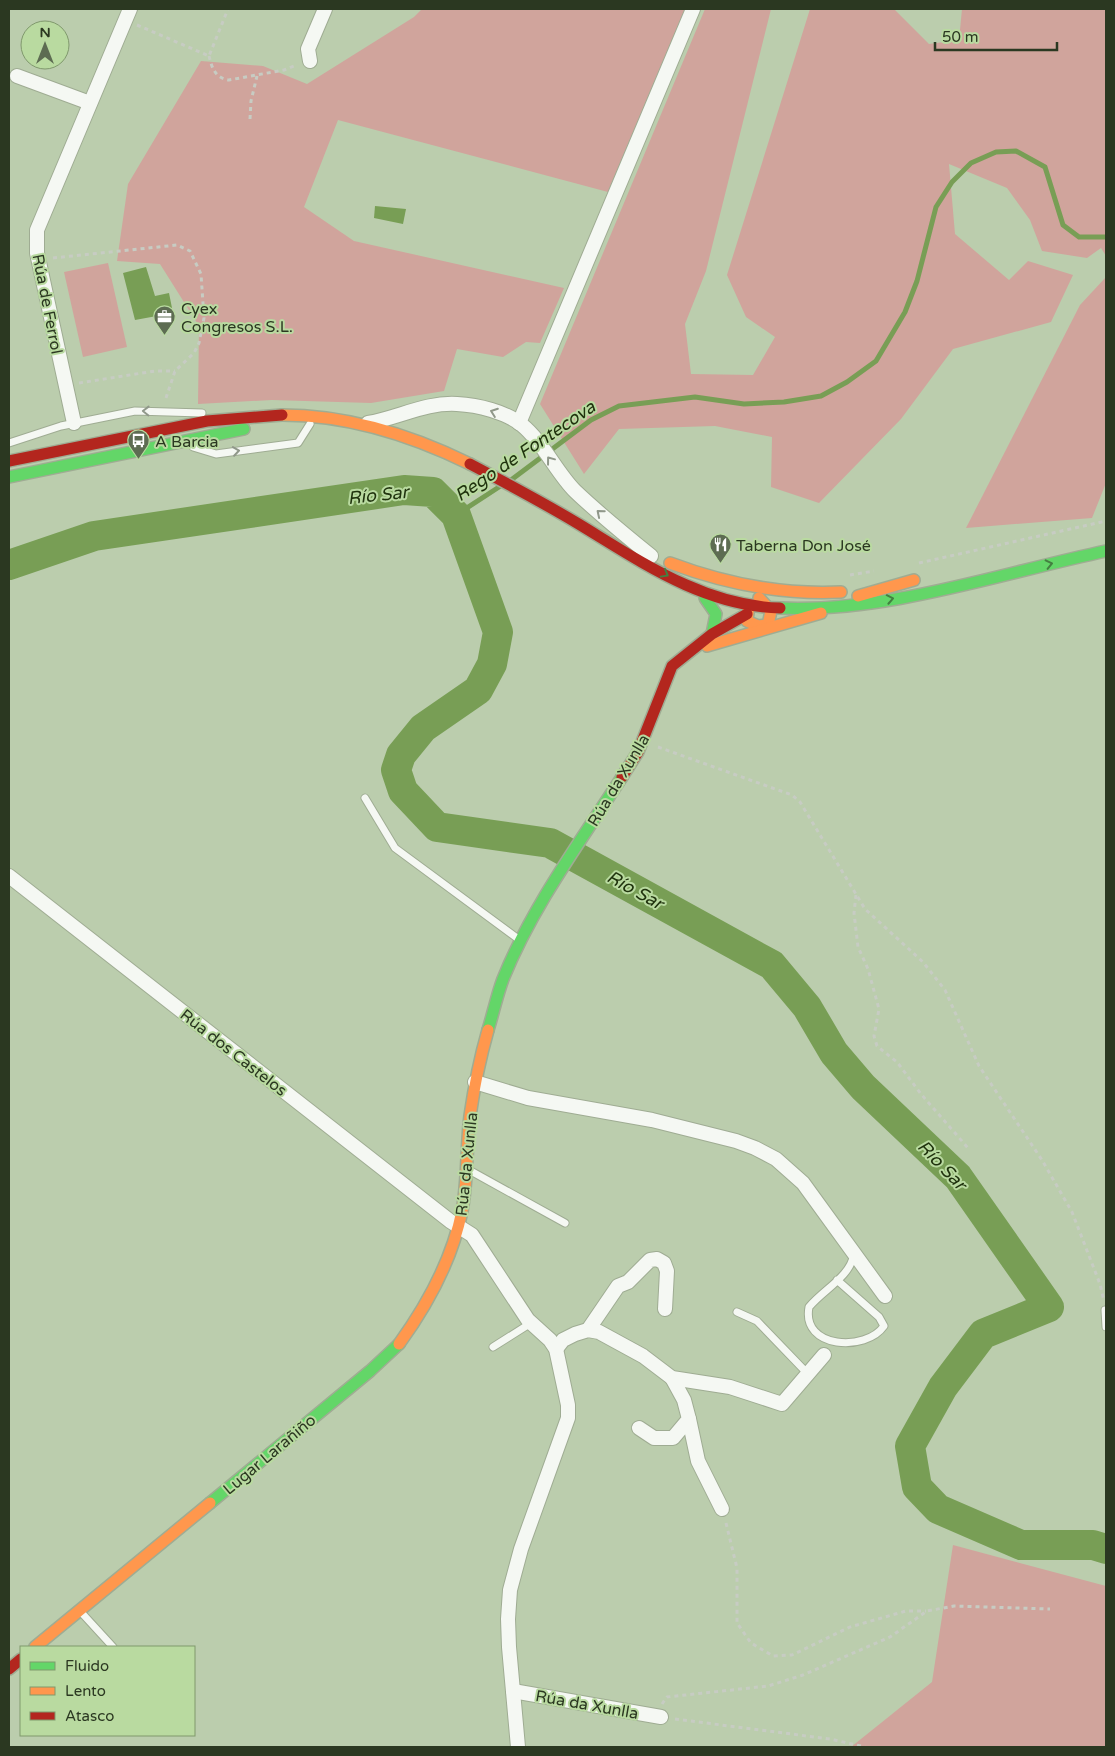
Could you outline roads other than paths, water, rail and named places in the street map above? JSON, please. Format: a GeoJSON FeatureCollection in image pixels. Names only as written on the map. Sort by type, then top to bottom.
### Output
{"type":"FeatureCollection","features":[{"type":"Feature","properties":{"kind":"street","name":"Rúa de Ferrol"},"geometry":{"type":"LineString","coordinates":[[74,423],[37,253],[37,230],[130,9]]}},
{"type":"Feature","properties":{"kind":"street"},"geometry":{"type":"LineString","coordinates":[[310,61],[308,49],[325,9]]}},
{"type":"Feature","properties":{"kind":"street"},"geometry":{"type":"LineString","coordinates":[[519,424],[693,9]]}},
{"type":"Feature","properties":{"kind":"street"},"geometry":{"type":"LineString","coordinates":[[17,76],[90,103]]}},
{"type":"Feature","properties":{"kind":"street"},"geometry":{"type":"LineString","coordinates":[[9,477],[226,432],[260,427],[310,424],[360,424],[394,417],[428,406],[451,404],[480,407],[519,424],[533,438],[567,482],[593,508],[651,556]]}},
{"type":"Feature","properties":{"kind":"street"},"geometry":{"type":"LineString","coordinates":[[9,461],[203,420],[270,414],[322,417],[360,424],[403,436],[465,462],[562,514],[705,598],[748,619]]}},
{"type":"Feature","properties":{"kind":"street"},"geometry":{"type":"LineString","coordinates":[[562,514],[651,556],[732,584],[780,592],[844,591],[919,578],[844,599],[786,601],[759,598],[709,585],[667,562]]}},
{"type":"Feature","properties":{"kind":"street"},"geometry":{"type":"LineString","coordinates":[[748,619],[770,608],[802,609],[844,606],[904,596],[1106,551]]}},
{"type":"Feature","properties":{"kind":"street"},"geometry":{"type":"LineString","coordinates":[[682,583],[710,595],[748,619]]}},
{"type":"Feature","properties":{"kind":"street"},"geometry":{"type":"LineString","coordinates":[[705,598],[716,612],[716,624],[712,634]]}},
{"type":"Feature","properties":{"kind":"street"},"geometry":{"type":"LineString","coordinates":[[748,619],[759,598]]}},
{"type":"Feature","properties":{"kind":"street"},"geometry":{"type":"LineString","coordinates":[[759,598],[770,608],[768,625]]}},
{"type":"Feature","properties":{"kind":"street","name":"Rúa da Xunlla"},"geometry":{"type":"LineString","coordinates":[[518,1747],[508,1619],[510,1590],[521,1549],[568,1418],[568,1405],[556,1349],[550,1340],[531,1323],[472,1235],[459,1227],[475,1082],[497,996],[521,941],[565,865],[644,741],[668,673],[676,661],[748,619],[768,625],[793,621],[844,606]]}},
{"type":"Feature","properties":{"kind":"street","name":"Rúa da Xunlla"},"geometry":{"type":"LineString","coordinates":[[693,650],[712,634],[748,619],[793,621]]}},
{"type":"Feature","properties":{"kind":"street","name":"Rúa dos Castelos"},"geometry":{"type":"LineString","coordinates":[[9,876],[459,1227]]}},
{"type":"Feature","properties":{"kind":"street"},"geometry":{"type":"LineString","coordinates":[[475,1082],[528,1098],[652,1120],[736,1141],[756,1148],[776,1159],[802,1183],[885,1296]]}},
{"type":"Feature","properties":{"kind":"street","name":"Lugar Larañiño"},"geometry":{"type":"LineString","coordinates":[[36,1646],[384,1358],[407,1333],[426,1302],[439,1279],[459,1227]]}},
{"type":"Feature","properties":{"kind":"street"},"geometry":{"type":"LineString","coordinates":[[588,1330],[618,1286],[628,1282],[650,1260],[657,1259],[664,1263],[667,1271],[666,1309]]}},
{"type":"Feature","properties":{"kind":"street"},"geometry":{"type":"LineString","coordinates":[[556,1349],[563,1340],[588,1330],[599,1332],[643,1356],[672,1378],[684,1400],[698,1461],[722,1509]]}},
{"type":"Feature","properties":{"kind":"street"},"geometry":{"type":"LineString","coordinates":[[672,1378],[730,1387],[782,1404],[824,1355]]}},
{"type":"Feature","properties":{"kind":"street"},"geometry":{"type":"LineString","coordinates":[[639,1428],[654,1438],[674,1438],[689,1419]]}},
{"type":"Feature","properties":{"kind":"street"},"geometry":{"type":"LineString","coordinates":[[9,1669],[20,1660]]}},
{"type":"Feature","properties":{"kind":"street","name":"Rúa da Xunlla"},"geometry":{"type":"LineString","coordinates":[[513,1691],[657,1717]]}},
{"type":"Feature","properties":{"kind":"lane"},"geometry":{"type":"LineString","coordinates":[[9,443],[74,423],[139,410],[270,414]]}},
{"type":"Feature","properties":{"kind":"lane"},"geometry":{"type":"LineString","coordinates":[[166,420],[204,413]]}},
{"type":"Feature","properties":{"kind":"lane"},"geometry":{"type":"LineString","coordinates":[[171,444],[200,448],[216,454],[298,443],[310,424]]}},
{"type":"Feature","properties":{"kind":"lane"},"geometry":{"type":"LineString","coordinates":[[9,469],[114,448],[226,432]]}},
{"type":"Feature","properties":{"kind":"lane"},"geometry":{"type":"LineString","coordinates":[[9,452],[19,450]]}},
{"type":"Feature","properties":{"kind":"lane"},"geometry":{"type":"LineString","coordinates":[[9,484],[78,471],[142,450]]}},
{"type":"Feature","properties":{"kind":"lane"},"geometry":{"type":"LineString","coordinates":[[365,798],[394,848],[521,941]]}},
{"type":"Feature","properties":{"kind":"lane"},"geometry":{"type":"LineString","coordinates":[[466,1169],[565,1223]]}},
{"type":"Feature","properties":{"kind":"lane"},"geometry":{"type":"LineString","coordinates":[[837,1280],[879,1317],[884,1326],[880,1333],[863,1340],[832,1342],[821,1338],[812,1328],[808,1317],[808,1307],[819,1295],[837,1280],[847,1272],[852,1263],[854,1253]]}},
{"type":"Feature","properties":{"kind":"lane"},"geometry":{"type":"LineString","coordinates":[[1105,1310],[1106,1327]]}},
{"type":"Feature","properties":{"kind":"lane"},"geometry":{"type":"LineString","coordinates":[[738,1312],[757,1322],[809,1374]]}},
{"type":"Feature","properties":{"kind":"lane"},"geometry":{"type":"LineString","coordinates":[[493,1347],[531,1323]]}},
{"type":"Feature","properties":{"kind":"lane"},"geometry":{"type":"LineString","coordinates":[[79,1611],[112,1646]]}},
{"type":"Feature","properties":{"kind":"waterway","name":"Rego de Fontecova"},"geometry":{"type":"LineString","coordinates":[[511,480],[591,420],[619,406],[695,397],[744,404],[784,402],[821,396],[847,382],[876,361],[905,312],[917,281],[936,207],[952,182],[971,163],[996,152],[1016,151],[1045,167],[1063,225],[1079,237],[1106,237]]}},
{"type":"Feature","properties":{"kind":"waterway","name":"Rego de Fontecova"},"geometry":{"type":"LineString","coordinates":[[456,515],[499,487]]}},
{"type":"Feature","properties":{"kind":"waterway","name":"Río Sar"},"geometry":{"type":"LineString","coordinates":[[9,565],[94,536],[404,490],[433,492],[456,515],[498,632],[492,664],[478,690],[423,728],[401,755],[396,770],[403,791],[437,827],[550,843],[772,965],[807,1007],[834,1053],[863,1087],[958,1177],[1049,1307],[983,1334],[943,1387],[910,1446],[917,1487],[938,1509],[1021,1545],[1093,1545],[1106,1549]]}},
{"type":"Feature","properties":{"kind":"place","name":"Cyex Congresos S.L."},"geometry":{"type":"Point","coordinates":[165,336]}},
{"type":"Feature","properties":{"kind":"place","name":"A Barcia"},"geometry":{"type":"Point","coordinates":[139,460]}},
{"type":"Feature","properties":{"kind":"place","name":"Taberna Don José"},"geometry":{"type":"Point","coordinates":[720,564]}}]}
